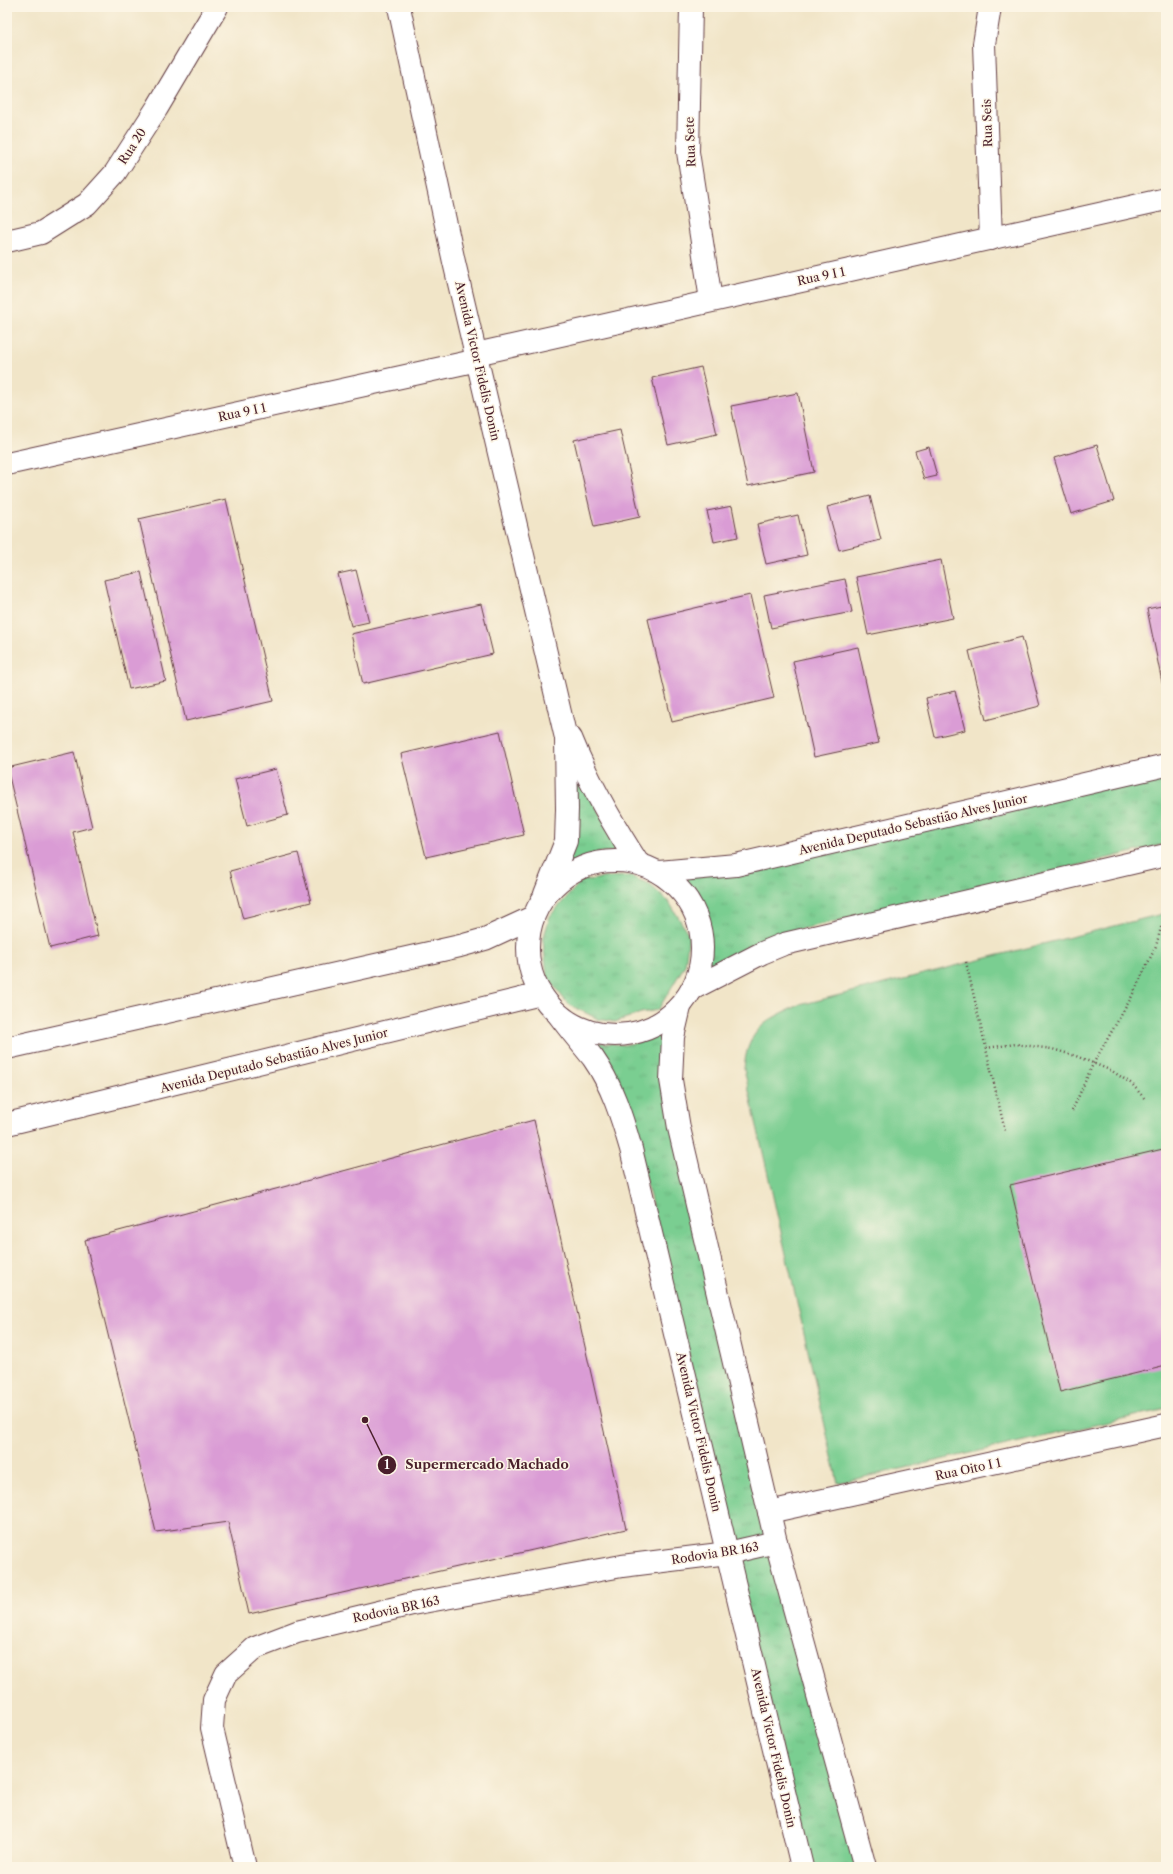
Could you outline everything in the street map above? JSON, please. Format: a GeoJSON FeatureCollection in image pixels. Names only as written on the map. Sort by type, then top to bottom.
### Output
{"type":"FeatureCollection","features":[{"type":"Feature","properties":{"kind":"street","name":"Rua 20"},"geometry":{"type":"LineString","coordinates":[[7,241],[42,233],[87,204],[115,173],[157,108],[217,7]]}},
{"type":"Feature","properties":{"kind":"street","name":"Avenida Victor Fidelis Donin"},"geometry":{"type":"LineString","coordinates":[[399,7],[454,262],[566,738],[566,841],[545,894]]}},
{"type":"Feature","properties":{"kind":"street","name":"Rua Sete"},"geometry":{"type":"LineString","coordinates":[[691,7],[688,152],[711,300]]}},
{"type":"Feature","properties":{"kind":"street","name":"Rua Seis"},"geometry":{"type":"LineString","coordinates":[[990,7],[984,44],[991,239]]}},
{"type":"Feature","properties":{"kind":"street","name":"Rua 9 I 1"},"geometry":{"type":"LineString","coordinates":[[7,464],[477,357],[711,300],[1166,199]]}},
{"type":"Feature","properties":{"kind":"street","name":"Avenida Victor Fidelis Donin"},"geometry":{"type":"LineString","coordinates":[[561,715],[583,768],[597,796],[638,863]]}},
{"type":"Feature","properties":{"kind":"street","name":"Avenida Deputado Sebastião Alves Junior"},"geometry":{"type":"LineString","coordinates":[[659,872],[736,865],[1166,765]]}},
{"type":"Feature","properties":{"kind":"street"},"geometry":{"type":"LineString","coordinates":[[692,989],[762,953],[784,944],[1166,855]]}},
{"type":"Feature","properties":{"kind":"street"},"geometry":{"type":"LineString","coordinates":[[618,860],[638,863],[659,872],[676,886],[690,904],[699,924],[702,946],[700,968],[692,989],[680,1007],[663,1021],[643,1031],[620,1035],[598,1034],[577,1026],[558,1014],[541,994],[530,970],[527,943],[533,917],[545,894],[560,879],[577,868],[597,862],[618,860]]}},
{"type":"Feature","properties":{"kind":"street"},"geometry":{"type":"LineString","coordinates":[[7,1048],[460,946],[485,939],[533,917]]}},
{"type":"Feature","properties":{"kind":"street","name":"Avenida Deputado Sebastião Alves Junior"},"geometry":{"type":"LineString","coordinates":[[7,1124],[541,994]]}},
{"type":"Feature","properties":{"kind":"street"},"geometry":{"type":"LineString","coordinates":[[680,1007],[673,1037],[671,1080],[679,1128],[776,1542],[865,1867]]}},
{"type":"Feature","properties":{"kind":"street","name":"Avenida Victor Fidelis Donin"},"geometry":{"type":"LineString","coordinates":[[558,1014],[573,1036],[593,1059],[611,1091],[622,1118],[631,1149],[802,1867]]}},
{"type":"Feature","properties":{"kind":"street","name":"Rua Oito I 1"},"geometry":{"type":"LineString","coordinates":[[769,1512],[1166,1426]]}},
{"type":"Feature","properties":{"kind":"street","name":"Rodovia BR 163"},"geometry":{"type":"LineString","coordinates":[[245,1867],[212,1728],[214,1700],[226,1674],[255,1648],[297,1632],[412,1604],[622,1566],[728,1553],[776,1542]]}},
{"type":"Feature","properties":{"kind":"path"},"geometry":{"type":"LineString","coordinates":[[1072,1111],[1093,1064],[1131,998],[1156,946],[1165,914]]}},
{"type":"Feature","properties":{"kind":"path"},"geometry":{"type":"LineString","coordinates":[[966,962],[1005,1131]]}},
{"type":"Feature","properties":{"kind":"path"},"geometry":{"type":"LineString","coordinates":[[986,1048],[1016,1044],[1052,1049],[1076,1056],[1112,1071],[1132,1084],[1145,1099]]}},
{"type":"Feature","properties":{"kind":"green space"},"geometry":{"type":"Polygon","coordinates":[[[575,769],[623,853],[606,852],[593,854],[566,867],[575,769]]]}},
{"type":"Feature","properties":{"kind":"green space"},"geometry":{"type":"Polygon","coordinates":[[[1166,770],[1166,844],[1047,873],[775,935],[709,971],[704,919],[696,900],[673,877],[1166,770]]]}},
{"type":"Feature","properties":{"kind":"green space"},"geometry":{"type":"Polygon","coordinates":[[[630,876],[649,884],[669,902],[689,935],[685,965],[658,1010],[641,1013],[615,1022],[598,1019],[568,1004],[547,977],[543,940],[550,916],[581,881],[630,876]]]}},
{"type":"Feature","properties":{"kind":"green space"},"geometry":{"type":"Polygon","coordinates":[[[1166,913],[1166,1409],[838,1483],[744,1069],[749,1045],[754,1035],[768,1021],[777,1015],[800,1005],[1166,913]]]}},
{"type":"Feature","properties":{"kind":"green space"},"geometry":{"type":"Polygon","coordinates":[[[666,1028],[767,1537],[734,1545],[641,1159],[586,1041],[624,1045],[650,1039],[666,1028]]]}},
{"type":"Feature","properties":{"kind":"green space"},"geometry":{"type":"Polygon","coordinates":[[[770,1554],[858,1867],[810,1867],[736,1561],[770,1554]]]}},
{"type":"Feature","properties":{"kind":"building"},"geometry":{"type":"Polygon","coordinates":[[[701,367],[717,434],[668,445],[652,378],[701,367]]]}},
{"type":"Feature","properties":{"kind":"building"},"geometry":{"type":"Polygon","coordinates":[[[798,393],[814,472],[748,486],[731,406],[798,393]]]}},
{"type":"Feature","properties":{"kind":"building"},"geometry":{"type":"Polygon","coordinates":[[[620,430],[640,517],[594,527],[574,440],[620,430]]]}},
{"type":"Feature","properties":{"kind":"building"},"geometry":{"type":"Polygon","coordinates":[[[1097,445],[1114,501],[1071,514],[1054,458],[1097,445]]]}},
{"type":"Feature","properties":{"kind":"building"},"geometry":{"type":"Polygon","coordinates":[[[929,447],[937,476],[924,479],[915,451],[929,447]]]}},
{"type":"Feature","properties":{"kind":"building"},"geometry":{"type":"Polygon","coordinates":[[[870,496],[881,540],[839,550],[827,507],[870,496]]]}},
{"type":"Feature","properties":{"kind":"building"},"geometry":{"type":"Polygon","coordinates":[[[226,499],[273,701],[186,721],[139,519],[226,499]]]}},
{"type":"Feature","properties":{"kind":"building"},"geometry":{"type":"Polygon","coordinates":[[[732,506],[738,537],[714,542],[707,511],[732,506]]]}},
{"type":"Feature","properties":{"kind":"building"},"geometry":{"type":"Polygon","coordinates":[[[798,515],[807,555],[766,564],[757,524],[798,515]]]}},
{"type":"Feature","properties":{"kind":"building"},"geometry":{"type":"Polygon","coordinates":[[[941,560],[953,618],[868,635],[856,577],[941,560]]]}},
{"type":"Feature","properties":{"kind":"building"},"geometry":{"type":"Polygon","coordinates":[[[356,570],[369,622],[351,626],[338,574],[356,570]]]}},
{"type":"Feature","properties":{"kind":"building"},"geometry":{"type":"Polygon","coordinates":[[[141,572],[166,681],[129,689],[104,580],[141,572]]]}},
{"type":"Feature","properties":{"kind":"building"},"geometry":{"type":"Polygon","coordinates":[[[845,579],[852,612],[771,628],[764,595],[845,579]]]}},
{"type":"Feature","properties":{"kind":"building"},"geometry":{"type":"Polygon","coordinates":[[[750,595],[774,698],[672,722],[648,619],[750,595]]]}},
{"type":"Feature","properties":{"kind":"building"},"geometry":{"type":"Polygon","coordinates":[[[481,604],[493,654],[363,684],[351,634],[481,604]]]}},
{"type":"Feature","properties":{"kind":"building"},"geometry":{"type":"Polygon","coordinates":[[[1166,605],[1166,686],[1163,687],[1147,609],[1166,605]]]}},
{"type":"Feature","properties":{"kind":"building"},"geometry":{"type":"Polygon","coordinates":[[[1022,637],[1040,706],[986,720],[969,651],[1022,637]]]}},
{"type":"Feature","properties":{"kind":"building"},"geometry":{"type":"Polygon","coordinates":[[[858,647],[879,743],[814,757],[793,661],[858,647]]]}},
{"type":"Feature","properties":{"kind":"building"},"geometry":{"type":"Polygon","coordinates":[[[955,691],[965,730],[935,737],[926,698],[955,691]]]}},
{"type":"Feature","properties":{"kind":"building"},"geometry":{"type":"Polygon","coordinates":[[[500,731],[524,835],[426,857],[401,754],[500,731]]]}},
{"type":"Feature","properties":{"kind":"building"},"geometry":{"type":"Polygon","coordinates":[[[74,752],[92,827],[73,832],[98,936],[50,948],[7,768],[74,752]]]}},
{"type":"Feature","properties":{"kind":"building"},"geometry":{"type":"Polygon","coordinates":[[[276,769],[288,815],[247,826],[235,779],[276,769]]]}},
{"type":"Feature","properties":{"kind":"building"},"geometry":{"type":"Polygon","coordinates":[[[298,853],[311,902],[243,919],[230,871],[298,853]]]}},
{"type":"Feature","properties":{"kind":"building"},"geometry":{"type":"Polygon","coordinates":[[[534,1120],[626,1529],[249,1614],[228,1522],[156,1532],[85,1240],[534,1120]]]}},
{"type":"Feature","properties":{"kind":"building"},"geometry":{"type":"Polygon","coordinates":[[[1163,1149],[1166,1163],[1166,1366],[1060,1392],[1010,1185],[1163,1149]]]}},
{"type":"Feature","properties":{"kind":"place","name":"Supermercado Machado"},"geometry":{"type":"Point","coordinates":[365,1420]}}]}
